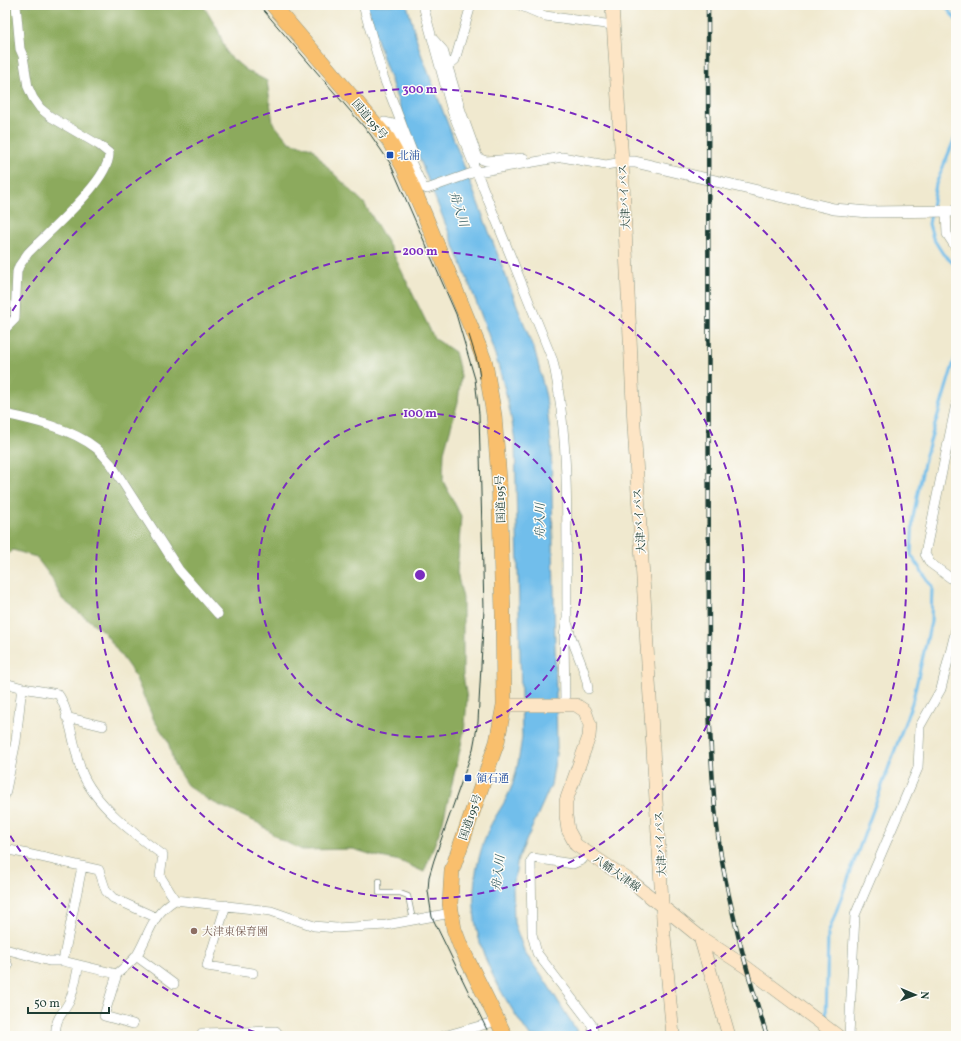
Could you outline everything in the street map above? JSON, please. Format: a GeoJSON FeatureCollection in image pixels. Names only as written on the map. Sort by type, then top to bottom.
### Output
{"type":"FeatureCollection","features":[{"type":"Feature","properties":{"kind":"highway","name":"国道195号"},"geometry":{"type":"LineString","coordinates":[[273,5],[388,139],[404,168],[485,363],[494,415],[499,479],[504,705],[497,742],[452,870],[450,885],[451,913],[460,945],[505,1036]]}},
{"type":"Feature","properties":{"kind":"main road","name":"大津バイパス"},"geometry":{"type":"LineString","coordinates":[[612,5],[622,162],[634,425],[664,936],[673,1036]]}},
{"type":"Feature","properties":{"kind":"main road","name":"八幡大津線"},"geometry":{"type":"LineString","coordinates":[[504,705],[576,705],[586,711],[590,725],[589,737],[566,801],[568,830],[576,845],[632,882],[700,936],[746,967],[838,1036]]}},
{"type":"Feature","properties":{"kind":"main road"},"geometry":{"type":"LineString","coordinates":[[700,936],[729,1036]]}},
{"type":"Feature","properties":{"kind":"street"},"geometry":{"type":"LineString","coordinates":[[5,329],[15,319],[15,286],[19,266],[28,253],[96,184],[110,158],[109,153],[100,145],[51,117],[40,108],[33,98],[28,87],[23,56],[20,49],[16,5]]}},
{"type":"Feature","properties":{"kind":"street"},"geometry":{"type":"LineString","coordinates":[[363,5],[383,76],[429,189]]}},
{"type":"Feature","properties":{"kind":"street"},"geometry":{"type":"LineString","coordinates":[[423,5],[447,87],[452,111],[475,173],[553,361],[558,384],[564,436],[567,618],[571,640],[587,681],[588,689]]}},
{"type":"Feature","properties":{"kind":"street"},"geometry":{"type":"LineString","coordinates":[[449,65],[455,60],[471,5]]}},
{"type":"Feature","properties":{"kind":"street"},"geometry":{"type":"LineString","coordinates":[[519,5],[545,16],[613,25]]}},
{"type":"Feature","properties":{"kind":"street"},"geometry":{"type":"LineString","coordinates":[[431,36],[443,50],[449,65],[460,111],[478,158],[486,161],[539,157],[557,158]]}},
{"type":"Feature","properties":{"kind":"street"},"geometry":{"type":"LineString","coordinates":[[377,126],[384,122],[393,124],[423,187],[429,189],[475,173],[562,157],[606,165],[622,162],[635,162],[834,209],[868,212],[951,210],[947,234],[956,248]]}},
{"type":"Feature","properties":{"kind":"street"},"geometry":{"type":"LineString","coordinates":[[956,404],[925,554],[930,563],[956,582]]}},
{"type":"Feature","properties":{"kind":"street"},"geometry":{"type":"LineString","coordinates":[[5,414],[36,420],[84,440],[97,448],[111,464],[179,570],[218,614]]}},
{"type":"Feature","properties":{"kind":"street"},"geometry":{"type":"LineString","coordinates":[[563,705],[564,636],[567,618]]}},
{"type":"Feature","properties":{"kind":"street"},"geometry":{"type":"LineString","coordinates":[[849,1036],[855,915],[918,768],[920,726],[942,689],[956,629]]}},
{"type":"Feature","properties":{"kind":"street"},"geometry":{"type":"LineString","coordinates":[[5,683],[23,688],[58,694],[63,700],[66,717],[86,780],[102,803],[141,840],[163,855],[160,876],[175,900]]}},
{"type":"Feature","properties":{"kind":"street"},"geometry":{"type":"LineString","coordinates":[[5,795],[16,741],[23,688]]}},
{"type":"Feature","properties":{"kind":"street"},"geometry":{"type":"LineString","coordinates":[[66,717],[103,726]]}},
{"type":"Feature","properties":{"kind":"street"},"geometry":{"type":"LineString","coordinates":[[5,849],[99,870],[106,891],[114,898],[155,918]]}},
{"type":"Feature","properties":{"kind":"street"},"geometry":{"type":"LineString","coordinates":[[587,853],[582,860],[573,864],[533,858],[531,862],[532,934],[537,953],[600,1036]]}},
{"type":"Feature","properties":{"kind":"street"},"geometry":{"type":"LineString","coordinates":[[62,961],[82,867]]}},
{"type":"Feature","properties":{"kind":"street"},"geometry":{"type":"LineString","coordinates":[[133,1024],[104,1016],[117,974],[136,956],[155,918],[163,907],[175,900],[271,911],[314,926],[336,928],[386,925],[451,913]]}},
{"type":"Feature","properties":{"kind":"street"},"geometry":{"type":"LineString","coordinates":[[226,905],[208,966],[253,972]]}},
{"type":"Feature","properties":{"kind":"street"},"geometry":{"type":"LineString","coordinates":[[5,949],[49,961],[62,961],[117,974]]}},
{"type":"Feature","properties":{"kind":"street"},"geometry":{"type":"LineString","coordinates":[[136,956],[174,984]]}},
{"type":"Feature","properties":{"kind":"street"},"geometry":{"type":"LineString","coordinates":[[5,959],[8,966],[5,969]]}},
{"type":"Feature","properties":{"kind":"street"},"geometry":{"type":"LineString","coordinates":[[56,1036],[55,1028],[59,1015],[69,1002],[79,965]]}},
{"type":"Feature","properties":{"kind":"street"},"geometry":{"type":"LineString","coordinates":[[444,1036],[490,1023],[496,1018]]}},
{"type":"Feature","properties":{"kind":"street"},"geometry":{"type":"LineString","coordinates":[[592,1025],[594,1036]]}},
{"type":"Feature","properties":{"kind":"street"},"geometry":{"type":"LineString","coordinates":[[202,1036],[202,1033],[276,1031],[280,1036]]}},
{"type":"Feature","properties":{"kind":"lane"},"geometry":{"type":"LineString","coordinates":[[379,881],[379,893],[400,893],[408,896],[413,920]]}},
{"type":"Feature","properties":{"kind":"green space"},"geometry":{"type":"Polygon","coordinates":[[[5,5],[203,5],[218,30],[227,54],[246,70],[267,81],[273,123],[289,142],[312,148],[328,168],[364,203],[390,247],[434,338],[455,352],[461,376],[458,402],[444,452],[443,481],[461,516],[457,573],[463,598],[463,675],[467,699],[465,725],[442,825],[424,872],[400,861],[353,849],[302,850],[279,839],[260,824],[208,800],[187,785],[174,765],[168,741],[154,720],[134,674],[104,632],[62,599],[51,577],[36,557],[13,550],[5,556],[5,5]]]}},
{"type":"Feature","properties":{"kind":"water","name":"舟入川"},"geometry":{"type":"Polygon","coordinates":[[[367,5],[407,5],[420,51],[536,355],[546,397],[551,443],[557,748],[551,785],[518,859],[513,887],[514,923],[525,953],[546,982],[580,1036],[530,1036],[499,987],[479,940],[475,915],[474,889],[478,862],[489,828],[506,800],[514,781],[522,737],[515,441],[505,390],[491,343],[419,157],[386,67],[367,5]]]}},
{"type":"Feature","properties":{"kind":"waterway"},"geometry":{"type":"LineString","coordinates":[[945,5],[956,20]]}},
{"type":"Feature","properties":{"kind":"waterway"},"geometry":{"type":"LineString","coordinates":[[956,135],[936,184],[929,224],[933,238],[943,254],[956,266]]}},
{"type":"Feature","properties":{"kind":"waterway"},"geometry":{"type":"LineString","coordinates":[[826,1022],[828,934],[912,703],[931,622],[932,587],[911,555],[913,517],[925,458],[956,355]]}},
{"type":"Feature","properties":{"kind":"tram line"},"geometry":{"type":"LineString","coordinates":[[259,5],[370,134],[390,163],[456,314],[475,379],[479,414],[484,609],[478,722],[473,749],[434,860],[429,877],[428,891],[432,917],[490,1036]]}},
{"type":"Feature","properties":{"kind":"tram line"},"geometry":{"type":"LineString","coordinates":[[469,335],[478,364],[480,378]]}},
{"type":"Feature","properties":{"kind":"railway"},"geometry":{"type":"LineString","coordinates":[[708,5],[709,704],[714,799],[721,856],[730,902],[753,992],[767,1036]]}},
{"type":"Feature","properties":{"kind":"place","name":"北浦"},"geometry":{"type":"Point","coordinates":[390,155]}},
{"type":"Feature","properties":{"kind":"place","name":"領石通"},"geometry":{"type":"Point","coordinates":[468,778]}},
{"type":"Feature","properties":{"kind":"place","name":"大津東保育園"},"geometry":{"type":"Point","coordinates":[194,931]}}]}
